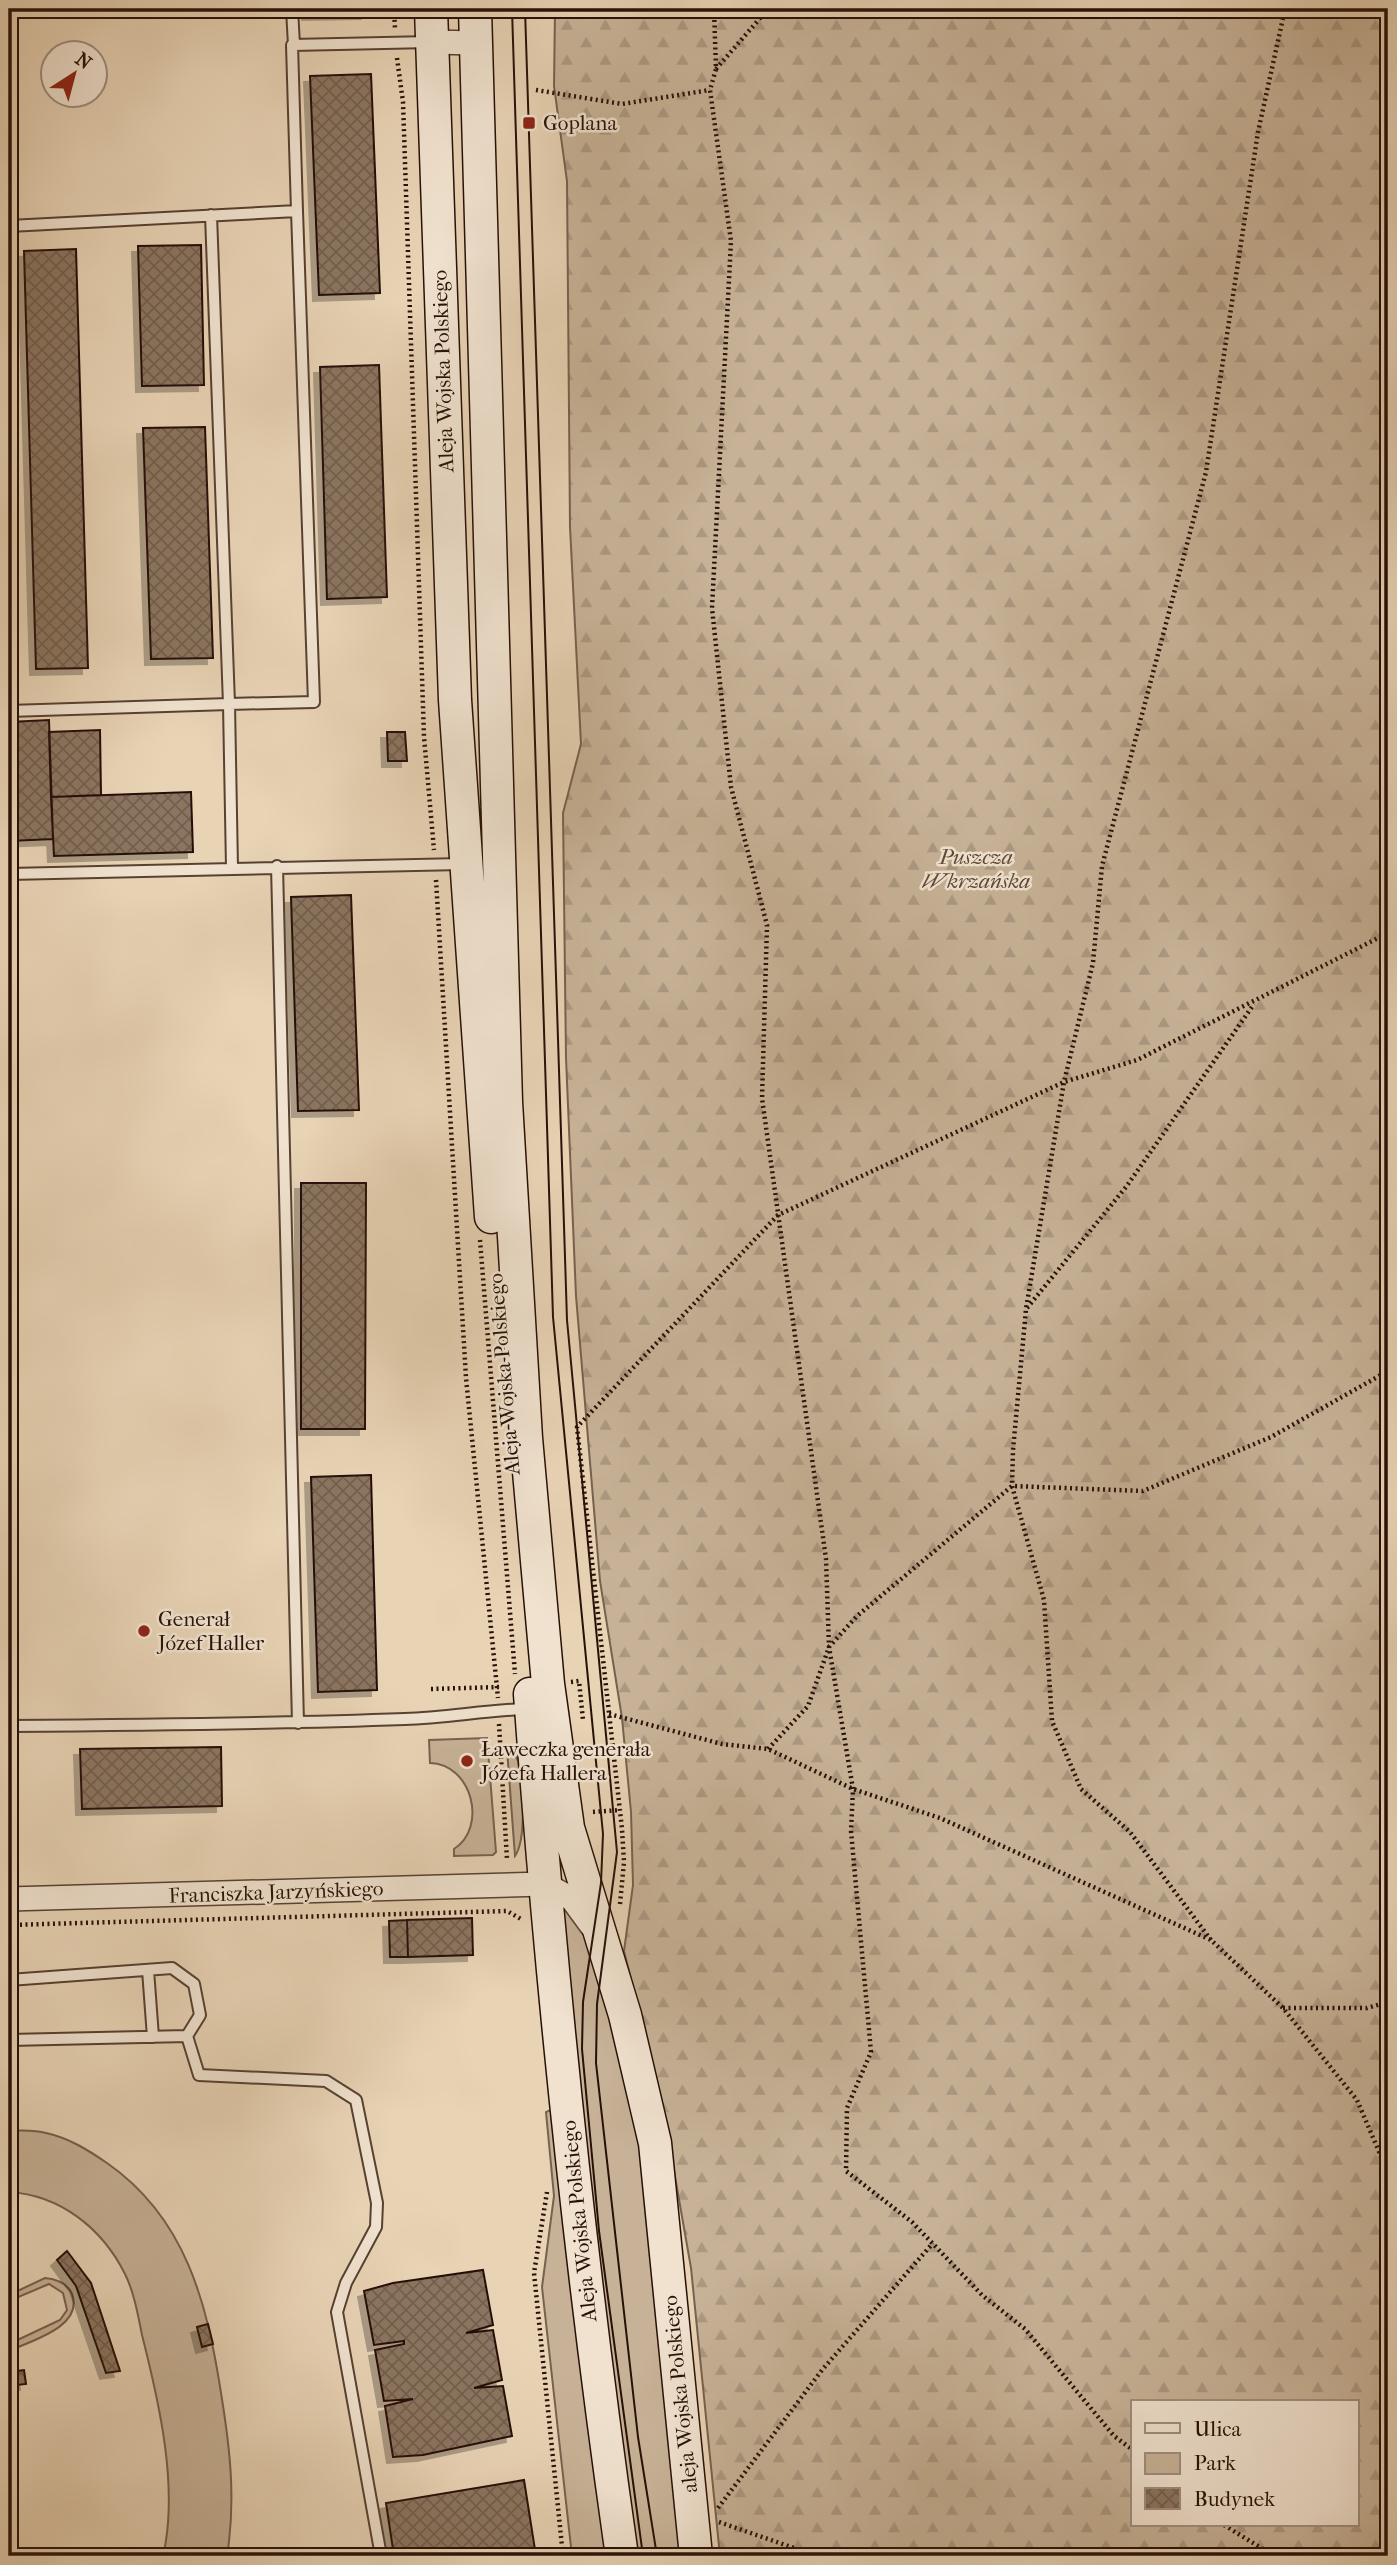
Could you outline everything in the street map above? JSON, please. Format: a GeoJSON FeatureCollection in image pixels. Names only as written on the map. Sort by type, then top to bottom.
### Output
{"type":"FeatureCollection","features":[{"type":"Feature","properties":{"kind":"main road","name":"Aleja Wojska Polskiego"},"geometry":{"type":"LineString","coordinates":[[431,9],[455,700],[465,864],[481,1102],[541,1709],[568,1828],[598,1937],[625,2015],[646,2098],[664,2231]]}},
{"type":"Feature","properties":{"kind":"main road","name":"Aleja Wojska Polskiego"},"geometry":{"type":"LineString","coordinates":[[475,9],[513,1250],[541,1709],[544,1884],[597,2386],[622,2556]]}},
{"type":"Feature","properties":{"kind":"main road","name":"aleja Wojska Polskiego"},"geometry":{"type":"LineString","coordinates":[[664,2231],[696,2556]]}},
{"type":"Feature","properties":{"kind":"street"},"geometry":{"type":"LineString","coordinates":[[432,42],[476,43]]}},
{"type":"Feature","properties":{"kind":"street"},"geometry":{"type":"LineString","coordinates":[[455,700],[496,698]]}},
{"type":"Feature","properties":{"kind":"street"},"geometry":{"type":"LineString","coordinates":[[465,864],[500,864]]}},
{"type":"Feature","properties":{"kind":"street","name":"Aleja Wojska Polskiego"},"geometry":{"type":"LineString","coordinates":[[568,1828],[559,1860],[544,1884],[572,1899],[598,1937]]}},
{"type":"Feature","properties":{"kind":"street","name":"Franciszka Jarzyńskiego"},"geometry":{"type":"LineString","coordinates":[[9,1899],[544,1884]]}},
{"type":"Feature","properties":{"kind":"lane"},"geometry":{"type":"LineString","coordinates":[[9,711],[314,702],[292,9]]}},
{"type":"Feature","properties":{"kind":"lane"},"geometry":{"type":"LineString","coordinates":[[294,45],[432,42]]}},
{"type":"Feature","properties":{"kind":"lane"},"geometry":{"type":"LineString","coordinates":[[9,226],[297,211]]}},
{"type":"Feature","properties":{"kind":"lane"},"geometry":{"type":"LineString","coordinates":[[211,215],[229,704],[232,868]]}},
{"type":"Feature","properties":{"kind":"lane"},"geometry":{"type":"LineString","coordinates":[[9,874],[277,866],[465,864]]}},
{"type":"Feature","properties":{"kind":"lane"},"geometry":{"type":"LineString","coordinates":[[277,866],[298,1723]]}},
{"type":"Feature","properties":{"kind":"lane"},"geometry":{"type":"LineString","coordinates":[[9,1726],[298,1723],[427,1718],[499,1709],[541,1709]]}},
{"type":"Feature","properties":{"kind":"lane"},"geometry":{"type":"LineString","coordinates":[[9,1980],[172,1968],[194,1983],[200,2015],[187,2036],[199,2075],[326,2081],[356,2100],[377,2203],[376,2227],[346,2283],[337,2312],[381,2556]]}},
{"type":"Feature","properties":{"kind":"lane"},"geometry":{"type":"LineString","coordinates":[[148,1970],[153,2037]]}},
{"type":"Feature","properties":{"kind":"lane"},"geometry":{"type":"LineString","coordinates":[[9,2040],[187,2036]]}},
{"type":"Feature","properties":{"kind":"path"},"geometry":{"type":"LineString","coordinates":[[714,9],[716,69],[709,90],[731,241],[712,608],[731,787],[766,925],[762,1098],[826,1559],[829,1647],[853,1789],[851,1832],[870,2052],[847,2108],[846,2171],[912,2222],[982,2295],[1025,2329],[1114,2436],[1131,2449]]}},
{"type":"Feature","properties":{"kind":"path"},"geometry":{"type":"LineString","coordinates":[[716,69],[768,9]]}},
{"type":"Feature","properties":{"kind":"path"},"geometry":{"type":"LineString","coordinates":[[1286,9],[1258,132],[1206,472],[1102,866],[1093,963],[1064,1082],[1026,1309],[1015,1416],[1012,1486],[1044,1600],[1052,1721],[1081,1789],[1129,1832],[1212,1940],[1283,2008],[1357,2100],[1380,2154],[1388,2183]]}},
{"type":"Feature","properties":{"kind":"path"},"geometry":{"type":"LineString","coordinates":[[536,90],[622,104],[709,90]]}},
{"type":"Feature","properties":{"kind":"path"},"geometry":{"type":"LineString","coordinates":[[592,1804],[593,1813],[619,1807],[577,1427],[778,1215],[1064,1082],[1137,1060],[1255,1003],[1386,934],[1388,928]]}},
{"type":"Feature","properties":{"kind":"path"},"geometry":{"type":"LineString","coordinates":[[1026,1309],[1126,1187],[1255,1003]]}},
{"type":"Feature","properties":{"kind":"path"},"geometry":{"type":"LineString","coordinates":[[768,1749],[808,1706],[829,1647],[857,1616],[1012,1486],[1143,1491],[1271,1437],[1388,1371]]}},
{"type":"Feature","properties":{"kind":"path"},"geometry":{"type":"LineString","coordinates":[[430,1689],[507,1686]]}},
{"type":"Feature","properties":{"kind":"path"},"geometry":{"type":"LineString","coordinates":[[498,1687],[507,1859]]}},
{"type":"Feature","properties":{"kind":"path"},"geometry":{"type":"LineString","coordinates":[[609,1714],[722,1744],[768,1749],[853,1789],[940,1818],[1212,1940]]}},
{"type":"Feature","properties":{"kind":"path"},"geometry":{"type":"LineString","coordinates":[[9,1925],[507,1911],[522,1920]]}},
{"type":"Feature","properties":{"kind":"path"},"geometry":{"type":"LineString","coordinates":[[1283,2008],[1367,2008],[1388,2002]]}},
{"type":"Feature","properties":{"kind":"path"},"geometry":{"type":"LineString","coordinates":[[546,2181],[547,2194],[534,2273],[563,2556]]}},
{"type":"Feature","properties":{"kind":"path"},"geometry":{"type":"LineString","coordinates":[[817,2556],[710,2518],[822,2370],[933,2243]]}},
{"type":"Feature","properties":{"kind":"path"},"geometry":{"type":"LineString","coordinates":[[1226,2526],[1274,2556]]}},
{"type":"Feature","properties":{"kind":"green space","name":"Puszcza Wkrzańska"},"geometry":{"type":"Polygon","coordinates":[[[555,9],[1388,9],[1388,2556],[720,2556],[691,2268],[663,2108],[624,1951],[633,1885],[631,1812],[622,1718],[600,1581],[576,1296],[566,1058],[563,813],[581,744],[570,527],[567,181],[554,86],[555,9]]]}},
{"type":"Feature","properties":{"kind":"green space"},"geometry":{"type":"Polygon","coordinates":[[[487,1738],[496,1852],[493,1855],[454,1856],[454,1849],[471,1826],[470,1798],[465,1785],[456,1774],[444,1766],[430,1763],[429,1740],[487,1738]]]}},
{"type":"Feature","properties":{"kind":"green space"},"geometry":{"type":"Polygon","coordinates":[[[507,1749],[518,1761],[521,1782],[523,1824],[515,1856],[507,1749]]]}},
{"type":"Feature","properties":{"kind":"green space"},"geometry":{"type":"Polygon","coordinates":[[[560,1902],[575,1908],[606,1996],[636,2104],[683,2556],[635,2556],[614,2413],[560,1902]]]}},
{"type":"Feature","properties":{"kind":"green space"},"geometry":{"type":"Polygon","coordinates":[[[555,2108],[610,2556],[572,2556],[542,2287],[554,2196],[546,2112],[555,2108]]]}},
{"type":"Feature","properties":{"kind":"green space"},"geometry":{"type":"Polygon","coordinates":[[[9,2130],[54,2135],[93,2154],[134,2185],[156,2209],[174,2236],[200,2295],[221,2393],[231,2474],[227,2556],[163,2556],[169,2502],[165,2445],[155,2388],[131,2288],[116,2257],[78,2217],[45,2200],[28,2194],[9,2192],[9,2130]]]}},
{"type":"Feature","properties":{"kind":"green space"},"geometry":{"type":"Polygon","coordinates":[[[45,2278],[61,2282],[70,2290],[74,2306],[70,2315],[53,2331],[9,2351],[9,2344],[60,2320],[67,2310],[63,2293],[49,2284],[9,2301],[9,2295],[45,2278]]]}},
{"type":"Feature","properties":{"kind":"building"},"geometry":{"type":"Polygon","coordinates":[[[308,9],[367,9],[367,13],[308,14],[308,9]]]}},
{"type":"Feature","properties":{"kind":"building"},"geometry":{"type":"Polygon","coordinates":[[[371,74],[380,293],[319,295],[310,76],[371,74]]]}},
{"type":"Feature","properties":{"kind":"building"},"geometry":{"type":"Polygon","coordinates":[[[201,245],[204,385],[142,386],[138,246],[201,245]]]}},
{"type":"Feature","properties":{"kind":"building"},"geometry":{"type":"Polygon","coordinates":[[[76,249],[88,668],[36,669],[24,251],[76,249]]]}},
{"type":"Feature","properties":{"kind":"building"},"geometry":{"type":"Polygon","coordinates":[[[379,365],[387,597],[327,599],[320,367],[379,365]]]}},
{"type":"Feature","properties":{"kind":"building"},"geometry":{"type":"Polygon","coordinates":[[[205,427],[213,658],[151,659],[143,428],[205,427]]]}},
{"type":"Feature","properties":{"kind":"building"},"geometry":{"type":"Polygon","coordinates":[[[49,720],[53,839],[9,841],[9,722],[49,720]]]}},
{"type":"Feature","properties":{"kind":"building"},"geometry":{"type":"Polygon","coordinates":[[[100,730],[101,795],[51,797],[49,732],[100,730]]]}},
{"type":"Feature","properties":{"kind":"building"},"geometry":{"type":"Polygon","coordinates":[[[387,732],[405,732],[407,761],[388,761],[387,732]]]}},
{"type":"Feature","properties":{"kind":"building"},"geometry":{"type":"Polygon","coordinates":[[[191,792],[193,852],[54,856],[51,797],[191,792]]]}},
{"type":"Feature","properties":{"kind":"building"},"geometry":{"type":"Polygon","coordinates":[[[351,895],[359,1110],[298,1111],[291,897],[351,895]]]}},
{"type":"Feature","properties":{"kind":"building"},"geometry":{"type":"Polygon","coordinates":[[[301,1183],[366,1183],[365,1429],[301,1429],[301,1183]]]}},
{"type":"Feature","properties":{"kind":"building"},"geometry":{"type":"Polygon","coordinates":[[[371,1475],[377,1690],[318,1692],[311,1477],[371,1475]]]}},
{"type":"Feature","properties":{"kind":"building"},"geometry":{"type":"Polygon","coordinates":[[[221,1747],[222,1806],[82,1809],[80,1749],[221,1747]]]}},
{"type":"Feature","properties":{"kind":"building"},"geometry":{"type":"Polygon","coordinates":[[[472,1918],[473,1955],[408,1957],[407,1920],[472,1918]]]}},
{"type":"Feature","properties":{"kind":"building"},"geometry":{"type":"Polygon","coordinates":[[[407,1920],[408,1957],[390,1957],[389,1921],[407,1920]]]}},
{"type":"Feature","properties":{"kind":"building"},"geometry":{"type":"Polygon","coordinates":[[[67,2251],[91,2283],[120,2371],[106,2373],[76,2286],[57,2260],[67,2251]]]}},
{"type":"Feature","properties":{"kind":"building"},"geometry":{"type":"Polygon","coordinates":[[[483,2270],[493,2325],[466,2333],[493,2330],[502,2380],[474,2388],[503,2386],[512,2436],[423,2455],[393,2457],[385,2406],[413,2399],[384,2401],[375,2350],[404,2344],[404,2341],[374,2345],[364,2291],[393,2283],[483,2270]]]}},
{"type":"Feature","properties":{"kind":"building"},"geometry":{"type":"Polygon","coordinates":[[[208,2324],[213,2344],[202,2347],[197,2327],[208,2324]]]}},
{"type":"Feature","properties":{"kind":"building"},"geometry":{"type":"Polygon","coordinates":[[[24,2370],[26,2384],[9,2386],[9,2372],[24,2370]]]}},
{"type":"Feature","properties":{"kind":"building"},"geometry":{"type":"Polygon","coordinates":[[[524,2480],[536,2556],[394,2556],[386,2503],[524,2480]]]}},
{"type":"Feature","properties":{"kind":"tram line"},"geometry":{"type":"LineString","coordinates":[[512,9],[553,1317],[603,1834],[601,1883],[583,2002],[582,2049],[599,2231],[643,2556]]}},
{"type":"Feature","properties":{"kind":"tram line"},"geometry":{"type":"LineString","coordinates":[[525,9],[567,1320],[617,1852],[597,2004],[596,2063],[638,2437],[657,2556]]}},
{"type":"Feature","properties":{"kind":"place","name":"Goplana"},"geometry":{"type":"Point","coordinates":[529,123]}},
{"type":"Feature","properties":{"kind":"place","name":"Generał Józef Haller"},"geometry":{"type":"Point","coordinates":[144,1631]}},
{"type":"Feature","properties":{"kind":"place","name":"Ławeczka generała Józefa Hallera"},"geometry":{"type":"Point","coordinates":[467,1761]}}]}
